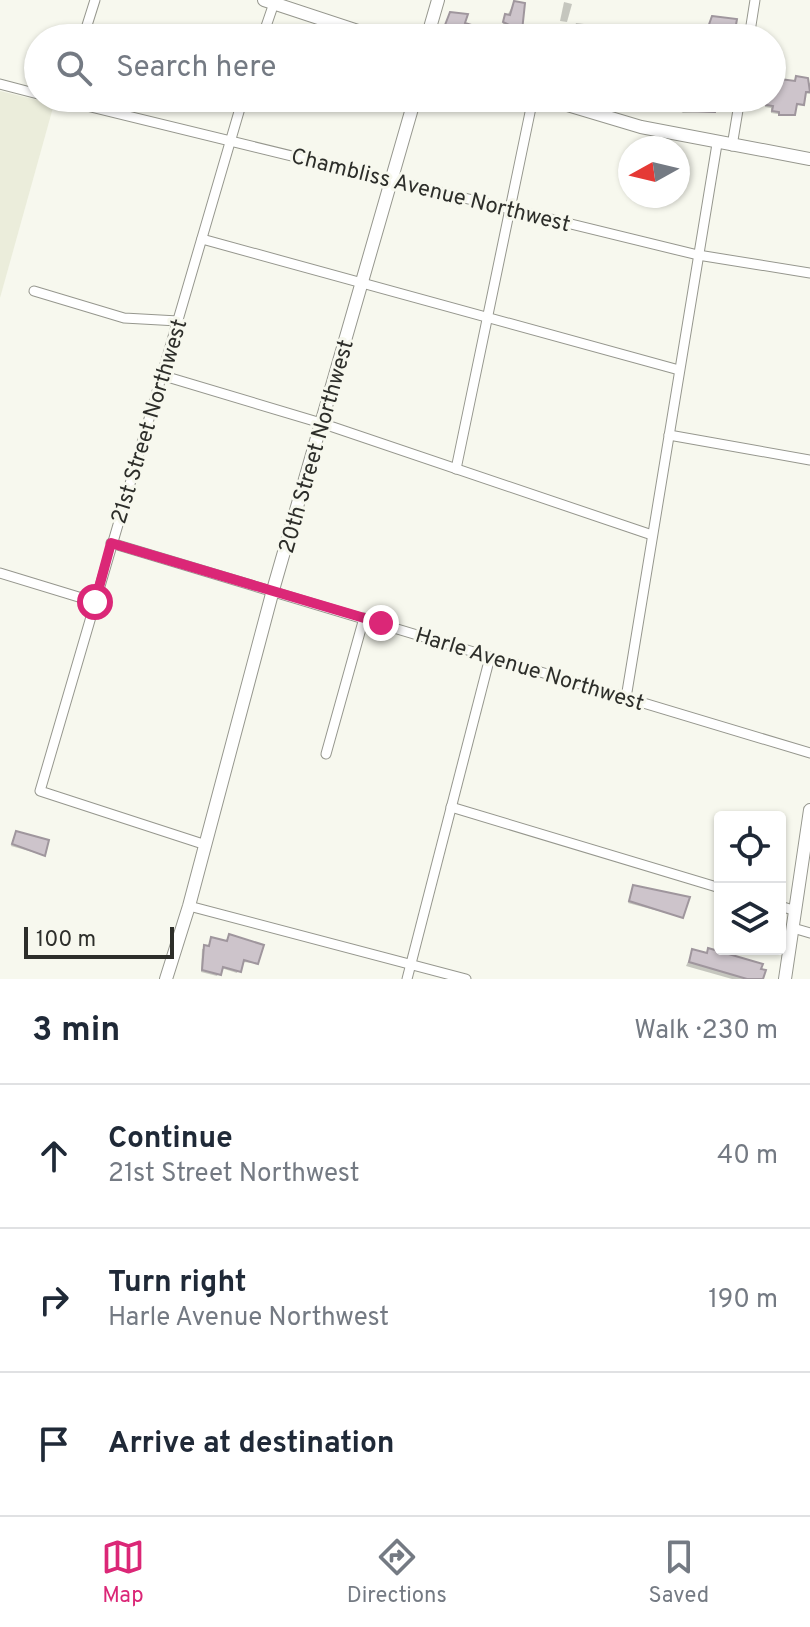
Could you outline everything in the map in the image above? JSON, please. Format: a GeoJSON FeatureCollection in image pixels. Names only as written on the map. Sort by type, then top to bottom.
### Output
{"type":"FeatureCollection","features":[{"type":"Feature","properties":{"kind":"street"},"geometry":{"type":"LineString","coordinates":[[87,24],[95,0]]}},
{"type":"Feature","properties":{"kind":"street"},"geometry":{"type":"LineString","coordinates":[[431,24],[438,0]]}},
{"type":"Feature","properties":{"kind":"street"},"geometry":{"type":"LineString","coordinates":[[751,24],[755,0]]}},
{"type":"Feature","properties":{"kind":"street"},"geometry":{"type":"LineString","coordinates":[[267,24],[276,2],[339,24]]}},
{"type":"Feature","properties":{"kind":"street"},"geometry":{"type":"LineString","coordinates":[[0,84],[24,90]]}},
{"type":"Feature","properties":{"kind":"street","name":"Chambliss Avenue Northwest"},"geometry":{"type":"LineString","coordinates":[[117,112],[698,255],[810,273]]}},
{"type":"Feature","properties":{"kind":"street","name":"21st Street Northwest"},"geometry":{"type":"LineString","coordinates":[[206,845],[40,791],[111,543],[164,376],[239,112]]}},
{"type":"Feature","properties":{"kind":"street","name":"20th Street Northwest"},"geometry":{"type":"LineString","coordinates":[[166,979],[206,845],[273,590],[411,112]]}},
{"type":"Feature","properties":{"kind":"street"},"geometry":{"type":"LineString","coordinates":[[456,469],[530,112]]}},
{"type":"Feature","properties":{"kind":"street"},"geometry":{"type":"LineString","coordinates":[[597,112],[717,144],[810,159]]}},
{"type":"Feature","properties":{"kind":"street"},"geometry":{"type":"LineString","coordinates":[[732,146],[738,112]]}},
{"type":"Feature","properties":{"kind":"street"},"geometry":{"type":"LineString","coordinates":[[626,698],[717,144]]}},
{"type":"Feature","properties":{"kind":"street"},"geometry":{"type":"LineString","coordinates":[[202,239],[679,370]]}},
{"type":"Feature","properties":{"kind":"street"},"geometry":{"type":"LineString","coordinates":[[34,291],[124,318],[178,321]]}},
{"type":"Feature","properties":{"kind":"street"},"geometry":{"type":"LineString","coordinates":[[164,376],[321,423],[652,535]]}},
{"type":"Feature","properties":{"kind":"street"},"geometry":{"type":"LineString","coordinates":[[669,435],[810,460]]}},
{"type":"Feature","properties":{"kind":"street","name":"Harle Avenue Northwest"},"geometry":{"type":"LineString","coordinates":[[111,543],[810,753]]}},
{"type":"Feature","properties":{"kind":"street"},"geometry":{"type":"LineString","coordinates":[[0,573],[95,602]]}},
{"type":"Feature","properties":{"kind":"street"},"geometry":{"type":"LineString","coordinates":[[326,754],[364,618]]}},
{"type":"Feature","properties":{"kind":"street"},"geometry":{"type":"LineString","coordinates":[[407,979],[490,657]]}},
{"type":"Feature","properties":{"kind":"street"},"geometry":{"type":"LineString","coordinates":[[451,807],[714,886]]}},
{"type":"Feature","properties":{"kind":"street"},"geometry":{"type":"LineString","coordinates":[[785,979],[810,810]]}},
{"type":"Feature","properties":{"kind":"street"},"geometry":{"type":"LineString","coordinates":[[189,906],[466,979]]}},
{"type":"Feature","properties":{"kind":"street"},"geometry":{"type":"LineString","coordinates":[[786,908],[796,911]]}},
{"type":"Feature","properties":{"kind":"street"},"geometry":{"type":"LineString","coordinates":[[793,928],[810,933]]}},
{"type":"Feature","properties":{"kind":"shaded area"},"geometry":{"type":"Polygon","coordinates":[[[0,91],[24,97],[24,112],[52,112],[0,298],[0,91]]]}},
{"type":"Feature","properties":{"kind":"building"},"geometry":{"type":"Polygon","coordinates":[[[514,1],[525,3],[523,24],[503,22],[505,14],[510,15],[514,1]]]}},
{"type":"Feature","properties":{"kind":"building"},"geometry":{"type":"Polygon","coordinates":[[[450,12],[468,14],[465,23],[468,24],[445,24],[450,12]]]}},
{"type":"Feature","properties":{"kind":"building"},"geometry":{"type":"Polygon","coordinates":[[[712,16],[737,19],[736,24],[709,24],[712,16]]]}},
{"type":"Feature","properties":{"kind":"building"},"geometry":{"type":"Polygon","coordinates":[[[796,76],[808,78],[810,92],[806,92],[804,105],[797,104],[795,115],[779,115],[779,112],[786,112],[786,80],[795,81],[796,76]]]}},
{"type":"Feature","properties":{"kind":"building"},"geometry":{"type":"Polygon","coordinates":[[[16,831],[49,840],[45,856],[12,844],[16,831]]]}},
{"type":"Feature","properties":{"kind":"building"},"geometry":{"type":"Polygon","coordinates":[[[633,885],[690,897],[683,918],[629,901],[633,885]]]}},
{"type":"Feature","properties":{"kind":"building"},"geometry":{"type":"Polygon","coordinates":[[[229,934],[264,945],[258,964],[244,960],[241,972],[223,967],[221,975],[202,970],[204,945],[209,946],[211,937],[227,941],[229,934]]]}},
{"type":"Feature","properties":{"kind":"building"},"geometry":{"type":"Polygon","coordinates":[[[708,948],[714,950],[714,955],[732,955],[763,964],[761,969],[766,970],[763,979],[747,979],[689,962],[692,949],[707,953],[708,948]]]}},
{"type":"Feature","properties":{"kind":"route"},"geometry":{"type":"LineString","coordinates":[[95,602],[111,543],[381,623]]}}]}
